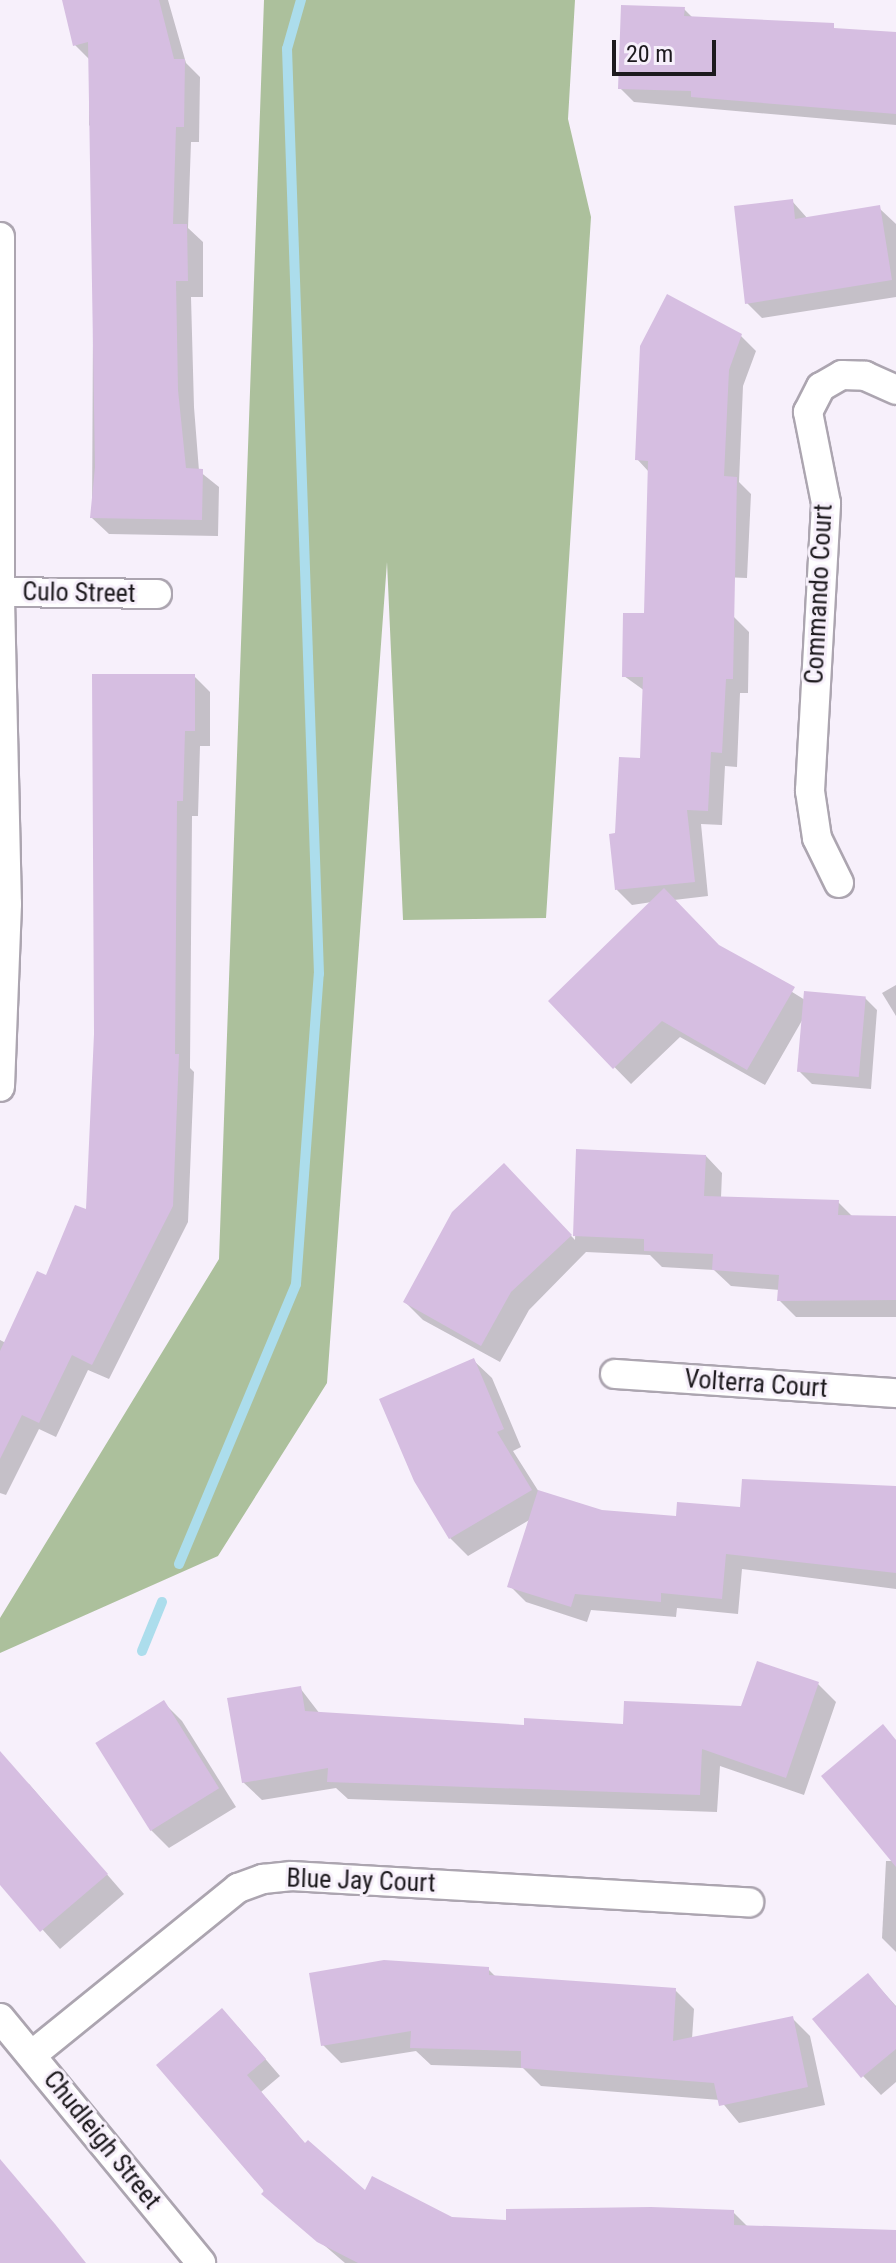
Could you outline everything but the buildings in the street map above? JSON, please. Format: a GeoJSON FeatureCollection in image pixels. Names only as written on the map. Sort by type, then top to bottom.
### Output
{"type":"FeatureCollection","features":[{"type":"Feature","properties":{"kind":"street"},"geometry":{"type":"LineString","coordinates":[[0,237],[0,581]]}},
{"type":"Feature","properties":{"kind":"street","name":"Commando Court"},"geometry":{"type":"LineString","coordinates":[[839,883],[817,838],[810,791],[826,503],[808,412],[821,387],[842,375],[865,376],[896,390]]}},
{"type":"Feature","properties":{"kind":"street","name":"Culo Street"},"geometry":{"type":"LineString","coordinates":[[0,592],[157,594]]}},
{"type":"Feature","properties":{"kind":"street"},"geometry":{"type":"LineString","coordinates":[[0,599],[7,904],[0,1087]]}},
{"type":"Feature","properties":{"kind":"street","name":"Volterra Court"},"geometry":{"type":"LineString","coordinates":[[615,1374],[896,1393]]}},
{"type":"Feature","properties":{"kind":"street","name":"Blue Jay Court"},"geometry":{"type":"LineString","coordinates":[[33,2054],[238,1888],[263,1879],[292,1876],[749,1902]]}},
{"type":"Feature","properties":{"kind":"street","name":"Chudleigh Street"},"geometry":{"type":"LineString","coordinates":[[0,2018],[33,2054],[201,2263]]}},
{"type":"Feature","properties":{"kind":"green space"},"geometry":{"type":"Polygon","coordinates":[[[264,0],[575,0],[568,119],[591,217],[546,918],[403,920],[387,562],[327,1383],[218,1556],[0,1653],[0,1618],[219,1259],[264,0]]]}},
{"type":"Feature","properties":{"kind":"waterway"},"geometry":{"type":"LineString","coordinates":[[179,1564],[296,1284],[319,974],[287,49],[301,0]]}},
{"type":"Feature","properties":{"kind":"waterway"},"geometry":{"type":"LineString","coordinates":[[142,1651],[162,1602]]}}]}
